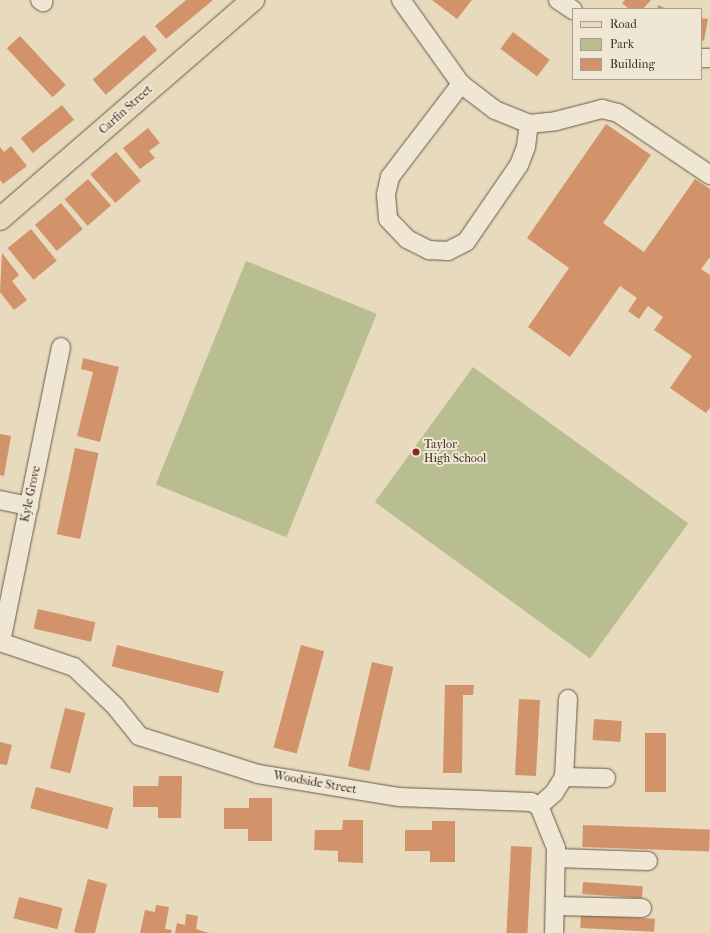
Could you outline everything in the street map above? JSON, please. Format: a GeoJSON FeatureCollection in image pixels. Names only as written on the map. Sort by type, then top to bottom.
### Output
{"type":"FeatureCollection","features":[{"type":"Feature","properties":{"kind":"main road","name":"Carfin Street"},"geometry":{"type":"LineString","coordinates":[[0,219],[253,0]]}},
{"type":"Feature","properties":{"kind":"street"},"geometry":{"type":"LineString","coordinates":[[401,0],[461,84],[495,110],[529,124],[556,121],[602,109],[618,113],[710,175]]}},
{"type":"Feature","properties":{"kind":"street"},"geometry":{"type":"LineString","coordinates":[[461,84],[390,177],[386,195],[388,218],[407,239],[429,250],[448,251],[466,242],[519,165],[526,146],[529,124]]}},
{"type":"Feature","properties":{"kind":"street","name":"Kyle Grove"},"geometry":{"type":"LineString","coordinates":[[0,642],[61,347]]}},
{"type":"Feature","properties":{"kind":"street"},"geometry":{"type":"LineString","coordinates":[[0,500],[29,506]]}},
{"type":"Feature","properties":{"kind":"street","name":"Woodside Street"},"geometry":{"type":"LineString","coordinates":[[0,642],[74,667],[115,706],[139,736],[258,774],[398,797],[519,801],[531,802],[539,806]]}},
{"type":"Feature","properties":{"kind":"street"},"geometry":{"type":"LineString","coordinates":[[554,933],[556,858],[552,837],[539,806],[554,793],[564,777],[568,699]]}},
{"type":"Feature","properties":{"kind":"street"},"geometry":{"type":"LineString","coordinates":[[564,777],[606,778]]}},
{"type":"Feature","properties":{"kind":"street"},"geometry":{"type":"LineString","coordinates":[[556,858],[648,861]]}},
{"type":"Feature","properties":{"kind":"street"},"geometry":{"type":"LineString","coordinates":[[555,906],[642,908]]}},
{"type":"Feature","properties":{"kind":"green space"},"geometry":{"type":"Polygon","coordinates":[[[246,261],[377,314],[286,537],[156,484],[246,261]]]}},
{"type":"Feature","properties":{"kind":"green space"},"geometry":{"type":"Polygon","coordinates":[[[473,367],[688,523],[590,658],[375,502],[473,367]]]}},
{"type":"Feature","properties":{"kind":"building"},"geometry":{"type":"Polygon","coordinates":[[[186,0],[213,0],[166,39],[155,26],[186,0]]]}},
{"type":"Feature","properties":{"kind":"building"},"geometry":{"type":"Polygon","coordinates":[[[432,0],[472,0],[457,19],[432,0]]]}},
{"type":"Feature","properties":{"kind":"building"},"geometry":{"type":"Polygon","coordinates":[[[625,0],[651,0],[644,8],[628,8],[622,3],[625,0]]]}},
{"type":"Feature","properties":{"kind":"building"},"geometry":{"type":"Polygon","coordinates":[[[658,5],[665,8],[657,8],[658,5]]]}},
{"type":"Feature","properties":{"kind":"building"},"geometry":{"type":"Polygon","coordinates":[[[702,18],[708,19],[704,41],[702,40],[702,18]]]}},
{"type":"Feature","properties":{"kind":"building"},"geometry":{"type":"Polygon","coordinates":[[[513,32],[550,60],[537,76],[500,49],[513,32]]]}},
{"type":"Feature","properties":{"kind":"building"},"geometry":{"type":"Polygon","coordinates":[[[144,35],[157,50],[106,95],[93,80],[144,35]]]}},
{"type":"Feature","properties":{"kind":"building"},"geometry":{"type":"Polygon","coordinates":[[[20,36],[66,85],[53,97],[7,48],[20,36]]]}},
{"type":"Feature","properties":{"kind":"building"},"geometry":{"type":"Polygon","coordinates":[[[62,105],[74,120],[33,153],[21,138],[62,105]]]}},
{"type":"Feature","properties":{"kind":"building"},"geometry":{"type":"Polygon","coordinates":[[[606,124],[651,155],[603,223],[644,252],[695,179],[710,189],[710,257],[701,269],[710,275],[710,408],[706,413],[670,388],[692,356],[654,330],[663,317],[648,306],[639,319],[628,311],[637,298],[620,286],[570,357],[528,327],[569,268],[527,238],[606,124]]]}},
{"type":"Feature","properties":{"kind":"building"},"geometry":{"type":"Polygon","coordinates":[[[148,128],[160,143],[149,151],[155,158],[140,169],[123,148],[148,128]]]}},
{"type":"Feature","properties":{"kind":"building"},"geometry":{"type":"Polygon","coordinates":[[[11,146],[27,166],[3,184],[0,180],[0,147],[4,152],[11,146]]]}},
{"type":"Feature","properties":{"kind":"building"},"geometry":{"type":"Polygon","coordinates":[[[116,152],[141,181],[115,203],[90,174],[116,152]]]}},
{"type":"Feature","properties":{"kind":"building"},"geometry":{"type":"Polygon","coordinates":[[[88,179],[111,205],[88,226],[65,199],[88,179]]]}},
{"type":"Feature","properties":{"kind":"building"},"geometry":{"type":"Polygon","coordinates":[[[61,203],[83,229],[57,251],[35,225],[61,203]]]}},
{"type":"Feature","properties":{"kind":"building"},"geometry":{"type":"Polygon","coordinates":[[[31,229],[57,261],[33,280],[8,248],[31,229]]]}},
{"type":"Feature","properties":{"kind":"building"},"geometry":{"type":"Polygon","coordinates":[[[2,253],[19,275],[12,281],[27,300],[14,310],[0,292],[2,253]]]}},
{"type":"Feature","properties":{"kind":"building"},"geometry":{"type":"Polygon","coordinates":[[[83,358],[119,367],[100,442],[77,436],[93,372],[81,369],[83,358]]]}},
{"type":"Feature","properties":{"kind":"building"},"geometry":{"type":"Polygon","coordinates":[[[0,434],[11,436],[4,476],[0,475],[0,434]]]}},
{"type":"Feature","properties":{"kind":"building"},"geometry":{"type":"Polygon","coordinates":[[[75,448],[98,453],[80,539],[57,534],[75,448]]]}},
{"type":"Feature","properties":{"kind":"building"},"geometry":{"type":"Polygon","coordinates":[[[38,609],[95,622],[91,642],[34,628],[38,609]]]}},
{"type":"Feature","properties":{"kind":"building"},"geometry":{"type":"Polygon","coordinates":[[[117,645],[224,672],[218,693],[112,666],[117,645]]]}},
{"type":"Feature","properties":{"kind":"building"},"geometry":{"type":"Polygon","coordinates":[[[301,645],[324,651],[297,754],[274,747],[301,645]]]}},
{"type":"Feature","properties":{"kind":"building"},"geometry":{"type":"Polygon","coordinates":[[[372,662],[393,667],[369,771],[348,766],[372,662]]]}},
{"type":"Feature","properties":{"kind":"building"},"geometry":{"type":"Polygon","coordinates":[[[445,685],[474,685],[473,695],[463,695],[462,773],[443,773],[445,685]]]}},
{"type":"Feature","properties":{"kind":"building"},"geometry":{"type":"Polygon","coordinates":[[[519,699],[540,700],[536,776],[515,775],[519,699]]]}},
{"type":"Feature","properties":{"kind":"building"},"geometry":{"type":"Polygon","coordinates":[[[65,708],[85,713],[70,773],[50,768],[65,708]]]}},
{"type":"Feature","properties":{"kind":"building"},"geometry":{"type":"Polygon","coordinates":[[[594,719],[622,721],[620,742],[593,740],[594,719]]]}},
{"type":"Feature","properties":{"kind":"building"},"geometry":{"type":"Polygon","coordinates":[[[645,733],[666,733],[666,792],[645,792],[645,733]]]}},
{"type":"Feature","properties":{"kind":"building"},"geometry":{"type":"Polygon","coordinates":[[[0,742],[12,745],[7,765],[0,764],[0,742]]]}},
{"type":"Feature","properties":{"kind":"building"},"geometry":{"type":"Polygon","coordinates":[[[159,776],[182,776],[181,818],[158,818],[158,807],[133,807],[133,786],[158,786],[159,776]]]}},
{"type":"Feature","properties":{"kind":"building"},"geometry":{"type":"Polygon","coordinates":[[[36,787],[113,808],[108,829],[30,808],[36,787]]]}},
{"type":"Feature","properties":{"kind":"building"},"geometry":{"type":"Polygon","coordinates":[[[249,798],[272,798],[272,841],[248,841],[248,829],[224,829],[224,808],[249,808],[249,798]]]}},
{"type":"Feature","properties":{"kind":"building"},"geometry":{"type":"Polygon","coordinates":[[[343,820],[363,820],[363,863],[338,862],[338,851],[314,850],[315,830],[342,830],[343,820]]]}},
{"type":"Feature","properties":{"kind":"building"},"geometry":{"type":"Polygon","coordinates":[[[432,821],[455,821],[455,862],[430,862],[430,851],[405,851],[405,830],[432,830],[432,821]]]}},
{"type":"Feature","properties":{"kind":"building"},"geometry":{"type":"Polygon","coordinates":[[[583,825],[710,829],[709,851],[582,847],[583,825]]]}},
{"type":"Feature","properties":{"kind":"building"},"geometry":{"type":"Polygon","coordinates":[[[511,846],[532,847],[527,933],[506,933],[511,846]]]}},
{"type":"Feature","properties":{"kind":"building"},"geometry":{"type":"Polygon","coordinates":[[[88,879],[107,884],[95,933],[78,933],[74,932],[88,879]]]}},
{"type":"Feature","properties":{"kind":"building"},"geometry":{"type":"Polygon","coordinates":[[[583,882],[643,886],[642,898],[582,894],[583,882]]]}},
{"type":"Feature","properties":{"kind":"building"},"geometry":{"type":"Polygon","coordinates":[[[19,897],[63,908],[57,929],[14,918],[19,897]]]}},
{"type":"Feature","properties":{"kind":"building"},"geometry":{"type":"Polygon","coordinates":[[[156,905],[169,907],[165,929],[172,930],[171,933],[140,933],[145,910],[155,912],[156,905]]]}},
{"type":"Feature","properties":{"kind":"building"},"geometry":{"type":"Polygon","coordinates":[[[186,914],[198,916],[196,929],[209,933],[175,933],[177,923],[185,925],[186,914]]]}},
{"type":"Feature","properties":{"kind":"building"},"geometry":{"type":"Polygon","coordinates":[[[581,915],[655,919],[654,932],[580,928],[581,915]]]}},
{"type":"Feature","properties":{"kind":"place","name":"Taylor High School"},"geometry":{"type":"Point","coordinates":[416,452]}}]}
